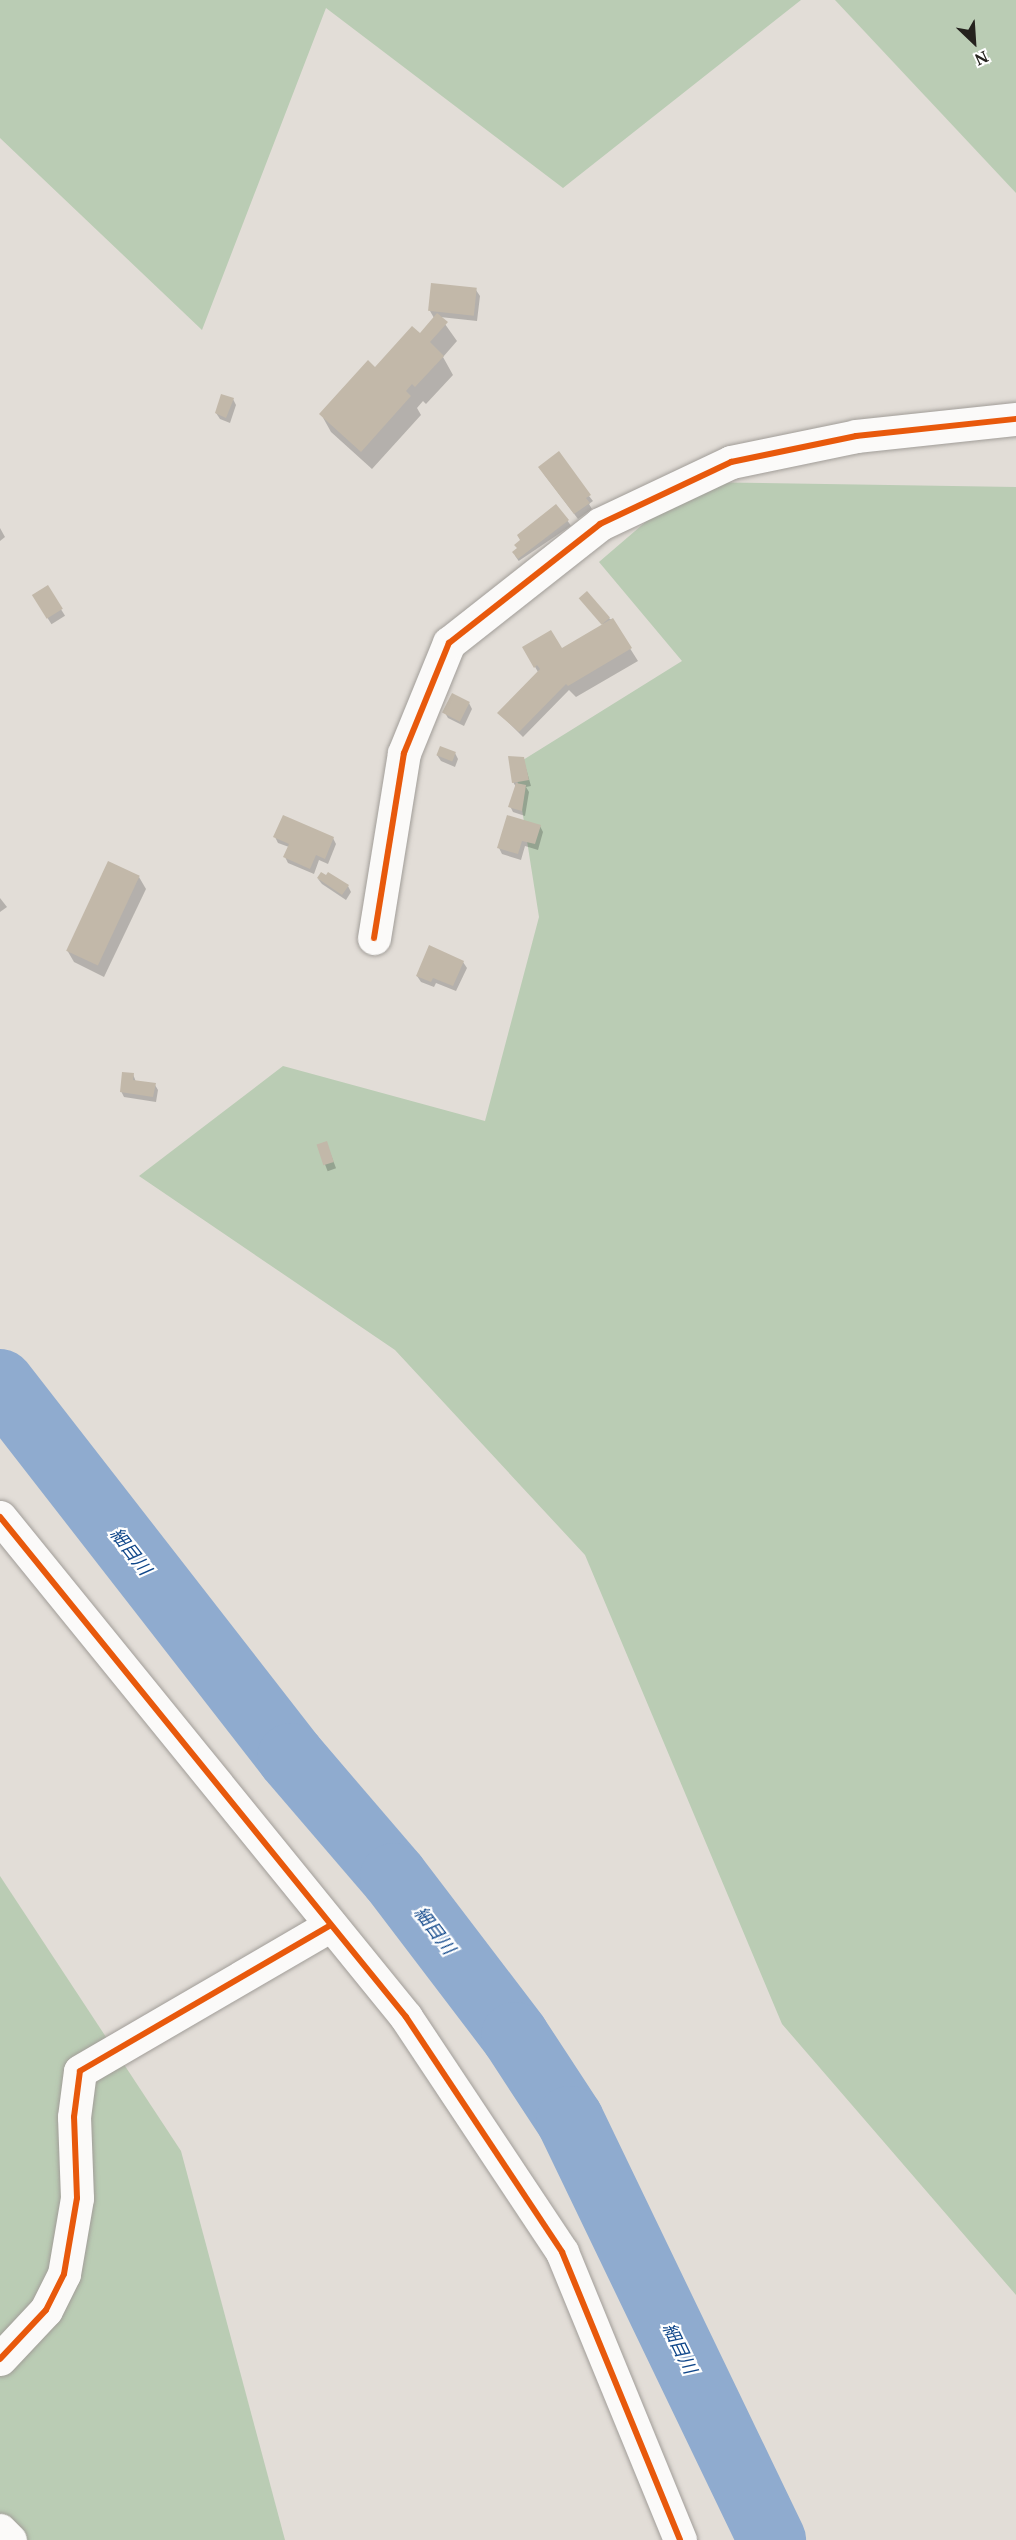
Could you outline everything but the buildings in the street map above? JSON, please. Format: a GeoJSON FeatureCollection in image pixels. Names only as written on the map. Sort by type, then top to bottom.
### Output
{"type":"FeatureCollection","features":[{"type":"Feature","properties":{"kind":"street"},"geometry":{"type":"LineString","coordinates":[[374,938],[404,753],[449,643],[600,524],[731,462],[856,436],[1016,418]]}},
{"type":"Feature","properties":{"kind":"street"},"geometry":{"type":"LineString","coordinates":[[0,1517],[406,2017],[562,2252],[680,2540]]}},
{"type":"Feature","properties":{"kind":"street"},"geometry":{"type":"LineString","coordinates":[[0,2359],[46,2310],[64,2274],[77,2198],[74,2117],[80,2072],[331,1925]]}},
{"type":"Feature","properties":{"kind":"street"},"geometry":{"type":"LineString","coordinates":[[0,2530],[10,2540]]}},
{"type":"Feature","properties":{"kind":"green space"},"geometry":{"type":"Polygon","coordinates":[[[0,0],[801,0],[563,188],[326,8],[202,330],[0,138],[0,0]]]}},
{"type":"Feature","properties":{"kind":"green space"},"geometry":{"type":"Polygon","coordinates":[[[835,0],[1016,0],[1016,193],[835,0]]]}},
{"type":"Feature","properties":{"kind":"green space"},"geometry":{"type":"Polygon","coordinates":[[[692,482],[1016,487],[1016,2295],[782,2024],[585,1555],[395,1350],[139,1176],[283,1066],[485,1121],[539,917],[515,765],[682,661],[599,562],[692,482]]]}},
{"type":"Feature","properties":{"kind":"green space"},"geometry":{"type":"Polygon","coordinates":[[[0,1876],[181,2151],[285,2540],[0,2540],[0,1876]]]}},
{"type":"Feature","properties":{"kind":"waterway","name":"細目川"},"geometry":{"type":"LineString","coordinates":[[0,1383],[291,1757],[394,1877],[515,2036],[570,2120],[772,2540]]}},
{"type":"Feature","properties":{"kind":"cycle path"},"geometry":{"type":"LineString","coordinates":[[374,938],[404,753],[449,643],[600,524],[731,462],[856,436],[1016,419]]}},
{"type":"Feature","properties":{"kind":"cycle path"},"geometry":{"type":"LineString","coordinates":[[0,1517],[406,2017],[562,2252],[680,2540]]}},
{"type":"Feature","properties":{"kind":"cycle path"},"geometry":{"type":"LineString","coordinates":[[0,2359],[46,2310],[64,2274],[77,2198],[74,2117],[80,2071],[331,1925]]}}]}
